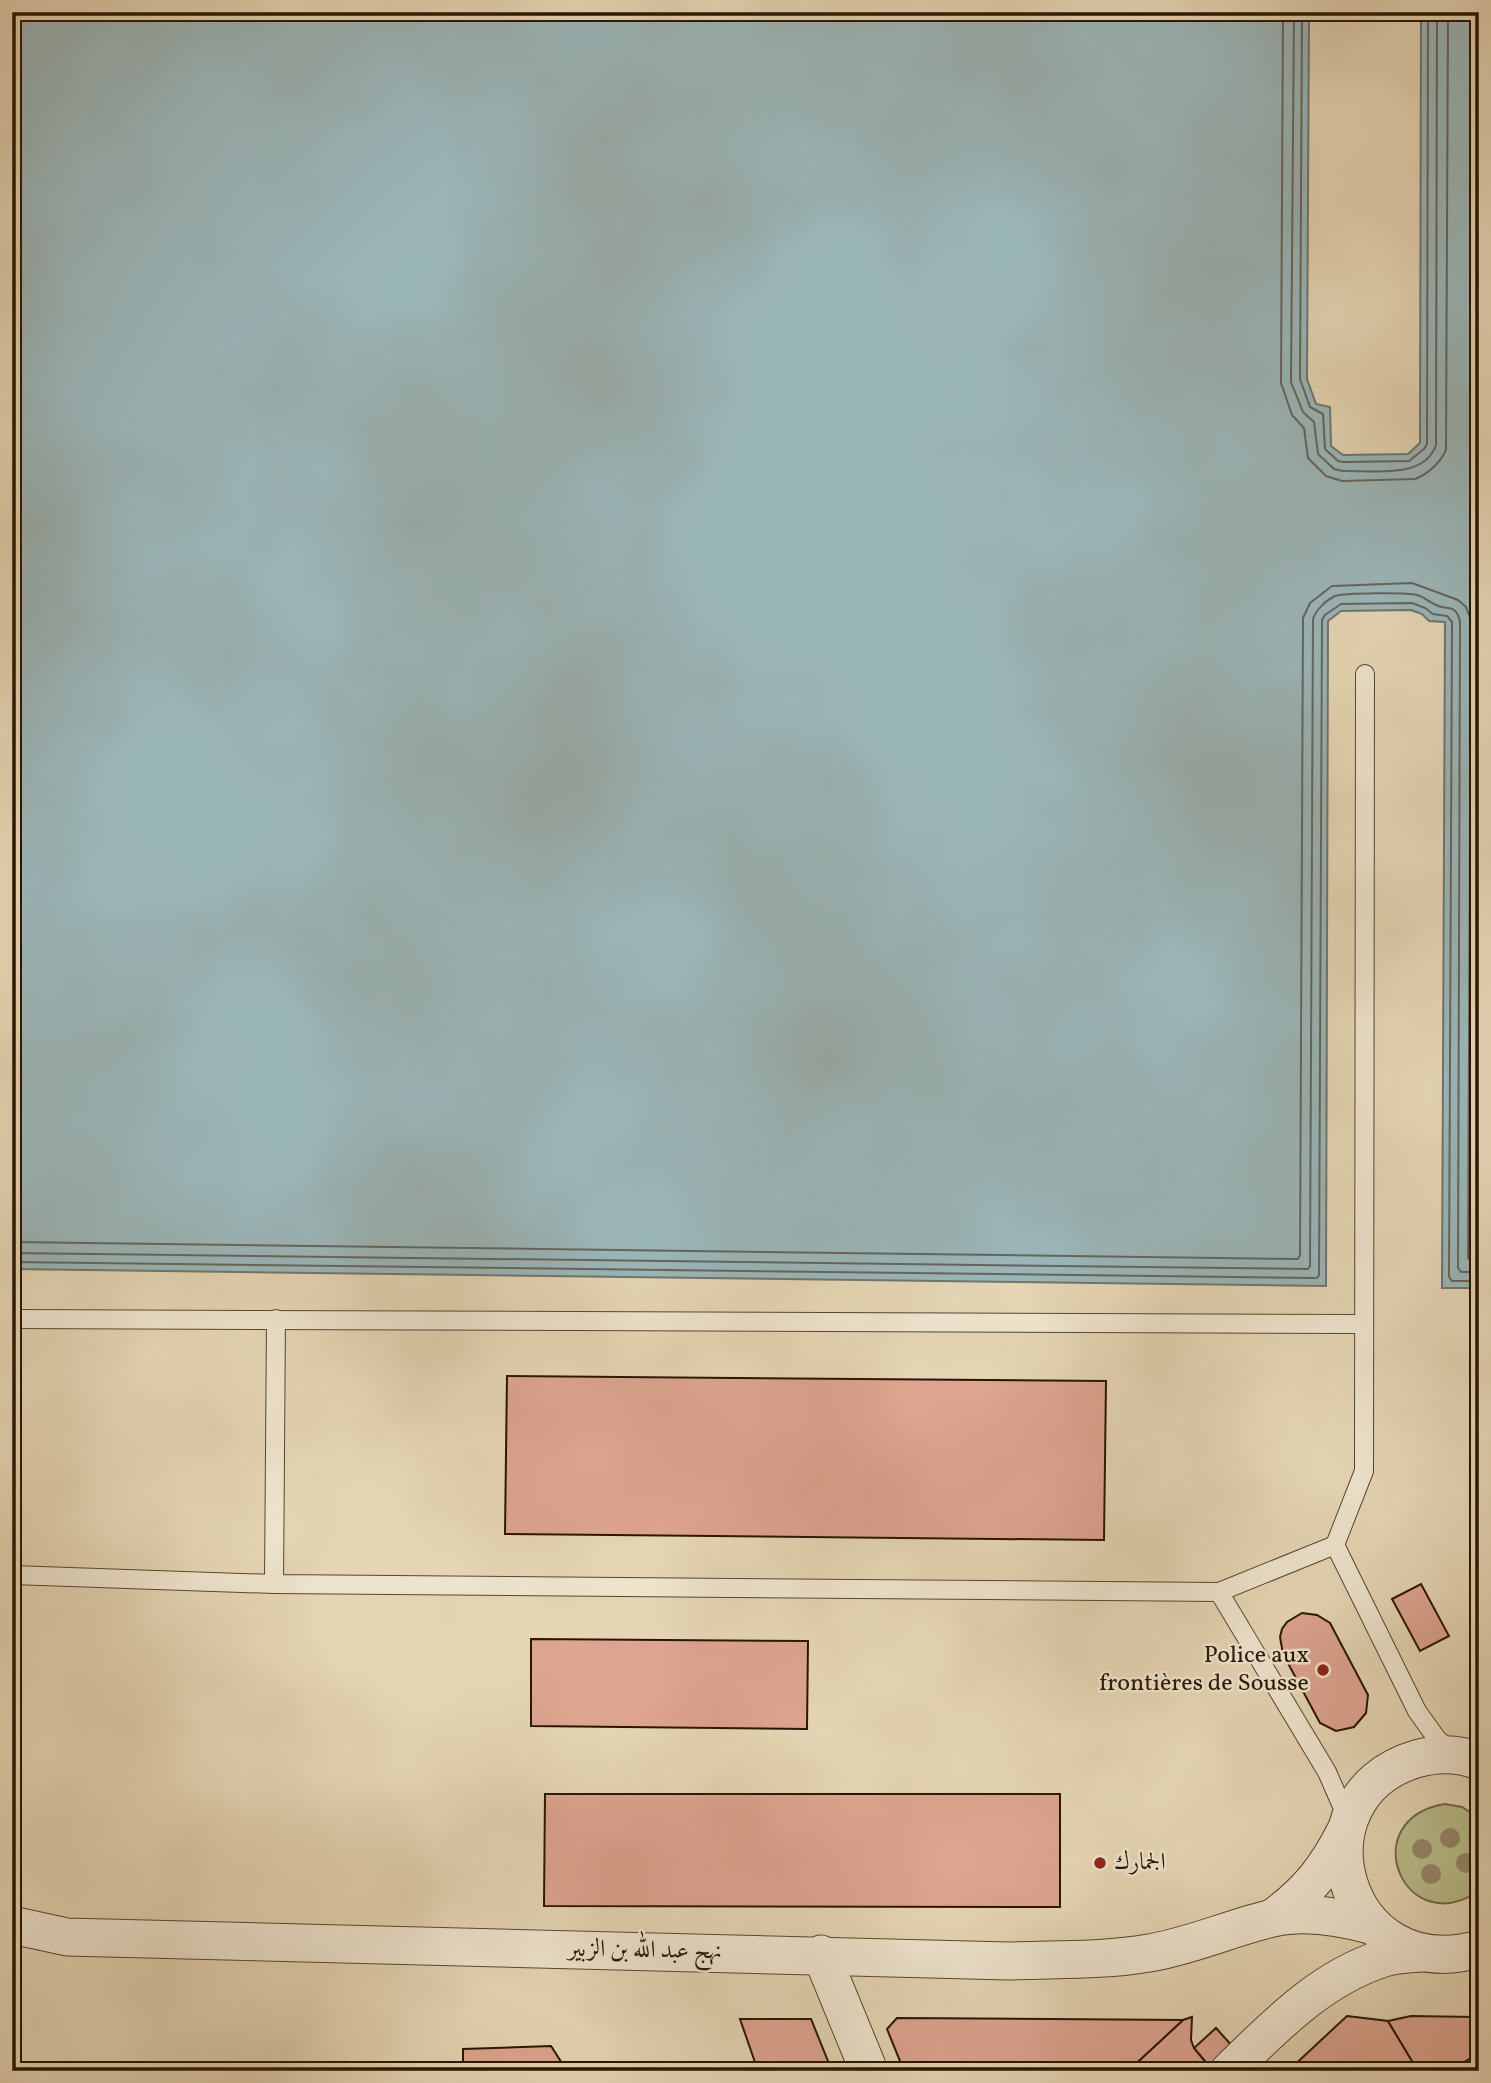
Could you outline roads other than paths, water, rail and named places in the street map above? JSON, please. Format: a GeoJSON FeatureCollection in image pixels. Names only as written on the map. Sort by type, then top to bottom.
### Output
{"type":"FeatureCollection","features":[{"type":"Feature","properties":{"kind":"street","name":"نهج عبد الله بن الزبير"},"geometry":{"type":"LineString","coordinates":[[1274,1917],[1297,1900],[1317,1879],[1361,1798],[1380,1778],[1402,1763],[1429,1755],[1471,1758]]}},
{"type":"Feature","properties":{"kind":"street"},"geometry":{"type":"LineString","coordinates":[[1348,1826],[1343,1856],[1347,1882],[1358,1905],[1374,1926],[1388,1938],[1422,1953]]}},
{"type":"Feature","properties":{"kind":"street","name":"نهج عبد الله بن الزبير"},"geometry":{"type":"LineString","coordinates":[[12,1925],[67,1937],[821,1954],[1009,1961],[1145,1954],[1188,1946],[1274,1917],[1324,1915],[1374,1926]]}},
{"type":"Feature","properties":{"kind":"street"},"geometry":{"type":"LineString","coordinates":[[1231,2070],[1311,1994],[1351,1971],[1387,1957],[1422,1953],[1473,1953]]}},
{"type":"Feature","properties":{"kind":"street"},"geometry":{"type":"LineString","coordinates":[[821,1954],[869,2071]]}},
{"type":"Feature","properties":{"kind":"lane"},"geometry":{"type":"LineString","coordinates":[[12,1575],[274,1584],[1219,1592],[1335,1545],[1364,1471],[1365,674]]}},
{"type":"Feature","properties":{"kind":"lane"},"geometry":{"type":"LineString","coordinates":[[274,1584],[276,1319]]}},
{"type":"Feature","properties":{"kind":"lane"},"geometry":{"type":"LineString","coordinates":[[12,1320],[1364,1324]]}},
{"type":"Feature","properties":{"kind":"lane"},"geometry":{"type":"LineString","coordinates":[[1335,1545],[1417,1711],[1437,1739],[1471,1758]]}},
{"type":"Feature","properties":{"kind":"lane"},"geometry":{"type":"LineString","coordinates":[[1219,1592],[1327,1772],[1348,1826]]}},
{"type":"Feature","properties":{"kind":"water"},"geometry":{"type":"Polygon","coordinates":[[[12,12],[1309,12],[1307,379],[1316,404],[1330,407],[1331,446],[1343,455],[1408,454],[1420,443],[1421,12],[1479,12],[1479,1288],[1442,1288],[1445,622],[1429,621],[1422,614],[1411,610],[1341,611],[1328,621],[1326,1286],[12,1269],[12,12]]]}},
{"type":"Feature","properties":{"kind":"place","name":"Police aux frontières de Sousse"},"geometry":{"type":"Point","coordinates":[1323,1670]}},
{"type":"Feature","properties":{"kind":"place","name":"الجمارك"},"geometry":{"type":"Point","coordinates":[1100,1863]}}]}
